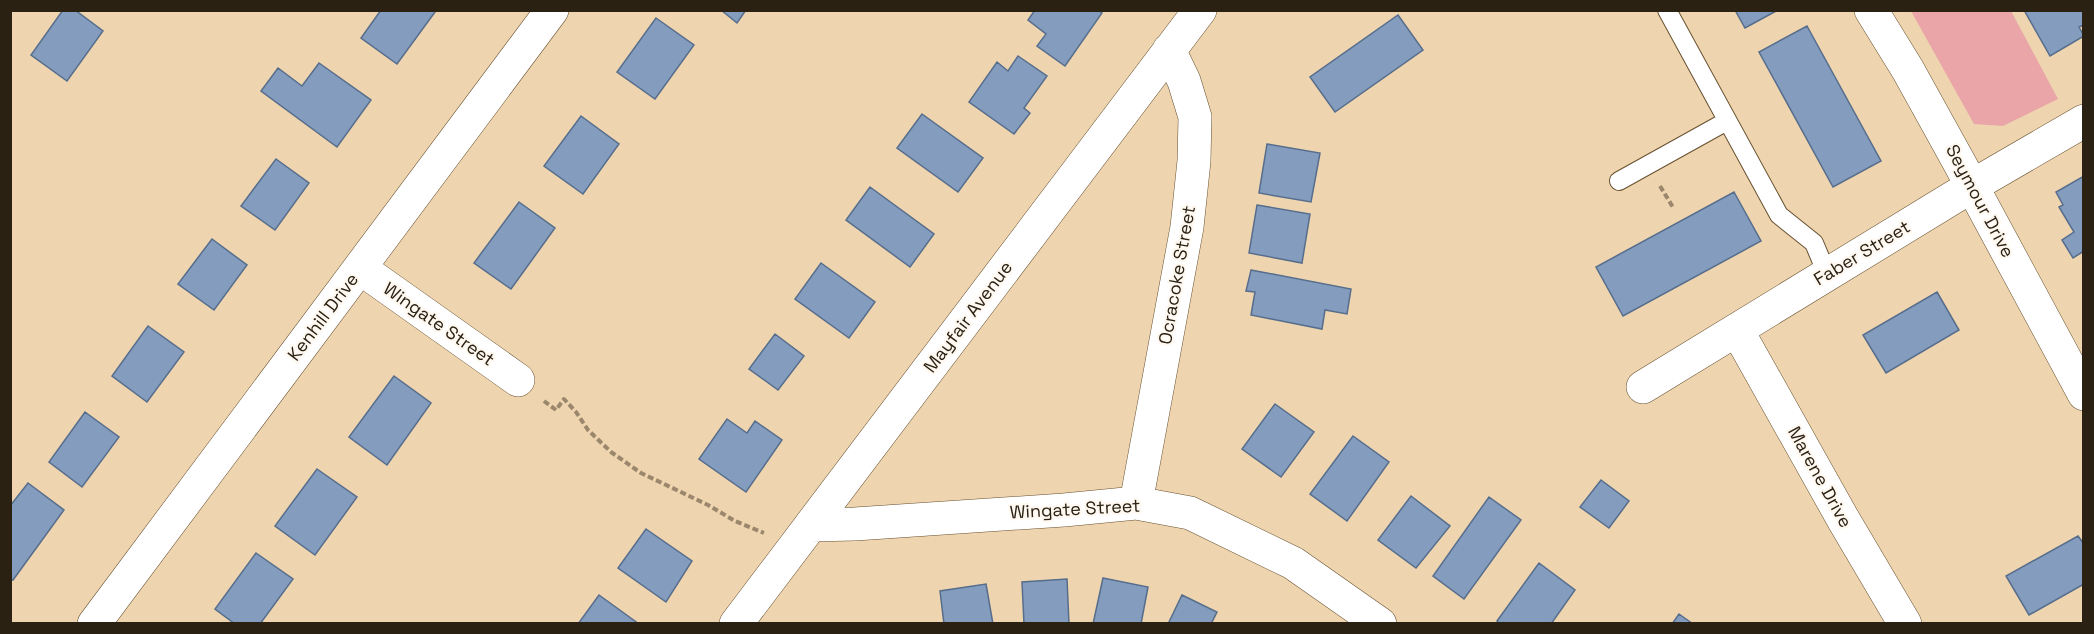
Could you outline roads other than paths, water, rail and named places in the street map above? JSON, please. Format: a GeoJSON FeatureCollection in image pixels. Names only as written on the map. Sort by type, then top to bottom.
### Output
{"type":"FeatureCollection","features":[{"type":"Feature","properties":{"kind":"street","name":"Kenhill Drive"},"geometry":{"type":"LineString","coordinates":[[94,624],[552,10]]}},
{"type":"Feature","properties":{"kind":"street","name":"Mayfair Avenue"},"geometry":{"type":"LineString","coordinates":[[736,624],[1200,10]]}},
{"type":"Feature","properties":{"kind":"street","name":"Seymour Drive"},"geometry":{"type":"LineString","coordinates":[[1871,10],[1908,70],[2084,394]]}},
{"type":"Feature","properties":{"kind":"street","name":"Ocracoke Street"},"geometry":{"type":"LineString","coordinates":[[1136,503],[1187,227],[1194,161],[1195,117],[1184,81],[1169,50]]}},
{"type":"Feature","properties":{"kind":"street","name":"Faber Street"},"geometry":{"type":"LineString","coordinates":[[1644,387],[1972,186],[2084,121]]}},
{"type":"Feature","properties":{"kind":"street","name":"Wingate Street"},"geometry":{"type":"LineString","coordinates":[[360,268],[518,380]]}},
{"type":"Feature","properties":{"kind":"street","name":"Marene Drive"},"geometry":{"type":"LineString","coordinates":[[1737,330],[1905,624]]}},
{"type":"Feature","properties":{"kind":"street","name":"Wingate Street"},"geometry":{"type":"LineString","coordinates":[[801,537],[1136,503],[1190,513],[1293,563],[1368,620]]}},
{"type":"Feature","properties":{"kind":"lane"},"geometry":{"type":"LineString","coordinates":[[1667,10],[1779,215],[1814,243],[1827,274]]}},
{"type":"Feature","properties":{"kind":"lane"},"geometry":{"type":"LineString","coordinates":[[1619,181],[1727,121]]}}]}
